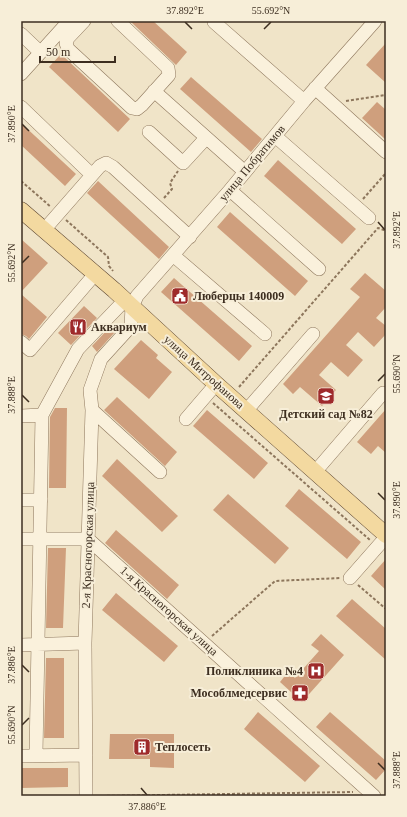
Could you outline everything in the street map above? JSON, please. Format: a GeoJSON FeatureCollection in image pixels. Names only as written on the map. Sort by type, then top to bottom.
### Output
{"type":"FeatureCollection","features":[{"type":"Feature","properties":{"kind":"main road","name":"улица Митрофанова"},"geometry":{"type":"LineString","coordinates":[[21,210],[95,274],[315,472],[383,539]]}},
{"type":"Feature","properties":{"kind":"street"},"geometry":{"type":"LineString","coordinates":[[21,74],[67,21]]}},
{"type":"Feature","properties":{"kind":"street"},"geometry":{"type":"LineString","coordinates":[[84,21],[68,38],[66,43],[68,49],[132,108],[136,109],[142,105],[170,75],[168,68],[118,21]]}},
{"type":"Feature","properties":{"kind":"street"},"geometry":{"type":"LineString","coordinates":[[214,21],[304,101]]}},
{"type":"Feature","properties":{"kind":"street","name":"улица Побратимов"},"geometry":{"type":"LineString","coordinates":[[128,304],[174,256],[315,88],[375,21]]}},
{"type":"Feature","properties":{"kind":"street"},"geometry":{"type":"LineString","coordinates":[[21,34],[40,52]]}},
{"type":"Feature","properties":{"kind":"street"},"geometry":{"type":"LineString","coordinates":[[315,88],[386,152]]}},
{"type":"Feature","properties":{"kind":"street"},"geometry":{"type":"LineString","coordinates":[[154,91],[245,172]]}},
{"type":"Feature","properties":{"kind":"street"},"geometry":{"type":"LineString","coordinates":[[21,107],[92,175]]}},
{"type":"Feature","properties":{"kind":"street"},"geometry":{"type":"LineString","coordinates":[[149,132],[183,163],[206,138]]}},
{"type":"Feature","properties":{"kind":"street"},"geometry":{"type":"LineString","coordinates":[[275,136],[369,218]]}},
{"type":"Feature","properties":{"kind":"street"},"geometry":{"type":"LineString","coordinates":[[44,230],[100,166],[106,164],[112,167],[190,237]]}},
{"type":"Feature","properties":{"kind":"street"},"geometry":{"type":"LineString","coordinates":[[230,190],[319,269]]}},
{"type":"Feature","properties":{"kind":"street"},"geometry":{"type":"LineString","coordinates":[[174,256],[265,334]]}},
{"type":"Feature","properties":{"kind":"street"},"geometry":{"type":"LineString","coordinates":[[21,342],[30,350],[95,274]]}},
{"type":"Feature","properties":{"kind":"street"},"geometry":{"type":"LineString","coordinates":[[36,756],[42,415],[78,349],[128,304]]}},
{"type":"Feature","properties":{"kind":"street","name":"2-я Красногорская улица"},"geometry":{"type":"LineString","coordinates":[[86,796],[85,643],[92,410],[90,390],[101,359],[131,326],[128,304]]}},
{"type":"Feature","properties":{"kind":"street"},"geometry":{"type":"LineString","coordinates":[[246,411],[313,334]]}},
{"type":"Feature","properties":{"kind":"street"},"geometry":{"type":"LineString","coordinates":[[186,419],[216,384]]}},
{"type":"Feature","properties":{"kind":"street"},"geometry":{"type":"LineString","coordinates":[[315,472],[383,393]]}},
{"type":"Feature","properties":{"kind":"street"},"geometry":{"type":"LineString","coordinates":[[92,410],[160,472]]}},
{"type":"Feature","properties":{"kind":"street"},"geometry":{"type":"LineString","coordinates":[[21,416],[42,415]]}},
{"type":"Feature","properties":{"kind":"street"},"geometry":{"type":"LineString","coordinates":[[21,500],[41,500]]}},
{"type":"Feature","properties":{"kind":"street"},"geometry":{"type":"LineString","coordinates":[[21,539],[88,539]]}},
{"type":"Feature","properties":{"kind":"street","name":"1-я Красногорская улица"},"geometry":{"type":"LineString","coordinates":[[88,539],[371,794]]}},
{"type":"Feature","properties":{"kind":"street"},"geometry":{"type":"LineString","coordinates":[[350,578],[383,539]]}},
{"type":"Feature","properties":{"kind":"street"},"geometry":{"type":"LineString","coordinates":[[21,645],[85,643]]}},
{"type":"Feature","properties":{"kind":"street"},"geometry":{"type":"LineString","coordinates":[[21,756],[86,755]]}},
{"type":"Feature","properties":{"kind":"path"},"geometry":{"type":"LineString","coordinates":[[331,103],[386,95]]}},
{"type":"Feature","properties":{"kind":"path"},"geometry":{"type":"LineString","coordinates":[[156,207],[172,189],[170,183],[183,163]]}},
{"type":"Feature","properties":{"kind":"path"},"geometry":{"type":"LineString","coordinates":[[356,207],[386,173]]}},
{"type":"Feature","properties":{"kind":"path"},"geometry":{"type":"LineString","coordinates":[[21,181],[108,256],[109,266],[117,276]]}},
{"type":"Feature","properties":{"kind":"path"},"geometry":{"type":"LineString","coordinates":[[239,387],[378,228],[386,231]]}},
{"type":"Feature","properties":{"kind":"path"},"geometry":{"type":"LineString","coordinates":[[206,396],[383,539]]}},
{"type":"Feature","properties":{"kind":"path"},"geometry":{"type":"LineString","coordinates":[[204,643],[275,581],[350,578],[386,609]]}},
{"type":"Feature","properties":{"kind":"path"},"geometry":{"type":"LineString","coordinates":[[94,796],[371,794]]}},
{"type":"Feature","properties":{"kind":"building"},"geometry":{"type":"Polygon","coordinates":[[[130,21],[153,21],[187,52],[176,65],[130,21]]]}},
{"type":"Feature","properties":{"kind":"building"},"geometry":{"type":"Polygon","coordinates":[[[386,43],[386,83],[366,65],[386,43]]]}},
{"type":"Feature","properties":{"kind":"building"},"geometry":{"type":"Polygon","coordinates":[[[61,54],[130,119],[118,132],[49,67],[61,54]]]}},
{"type":"Feature","properties":{"kind":"building"},"geometry":{"type":"Polygon","coordinates":[[[191,77],[262,139],[251,152],[180,89],[191,77]]]}},
{"type":"Feature","properties":{"kind":"building"},"geometry":{"type":"Polygon","coordinates":[[[377,102],[386,110],[386,140],[362,118],[377,102]]]}},
{"type":"Feature","properties":{"kind":"building"},"geometry":{"type":"Polygon","coordinates":[[[21,123],[76,174],[65,186],[21,145],[21,123]]]}},
{"type":"Feature","properties":{"kind":"building"},"geometry":{"type":"Polygon","coordinates":[[[278,160],[356,229],[342,244],[264,176],[278,160]]]}},
{"type":"Feature","properties":{"kind":"building"},"geometry":{"type":"Polygon","coordinates":[[[98,181],[169,247],[159,259],[87,193],[98,181]]]}},
{"type":"Feature","properties":{"kind":"building"},"geometry":{"type":"Polygon","coordinates":[[[230,212],[308,281],[295,296],[217,227],[230,212]]]}},
{"type":"Feature","properties":{"kind":"building"},"geometry":{"type":"Polygon","coordinates":[[[21,239],[48,263],[21,292],[21,239]]]}},
{"type":"Feature","properties":{"kind":"building"},"geometry":{"type":"Polygon","coordinates":[[[365,273],[386,291],[386,307],[376,318],[386,326],[386,334],[374,347],[358,332],[346,345],[363,360],[348,377],[331,362],[319,375],[336,390],[322,406],[300,387],[293,394],[283,384],[360,297],[350,289],[365,273]]]}},
{"type":"Feature","properties":{"kind":"building"},"geometry":{"type":"Polygon","coordinates":[[[174,278],[252,346],[239,361],[161,292],[174,278]]]}},
{"type":"Feature","properties":{"kind":"building"},"geometry":{"type":"Polygon","coordinates":[[[21,294],[47,317],[29,339],[21,334],[21,294]]]}},
{"type":"Feature","properties":{"kind":"building"},"geometry":{"type":"Polygon","coordinates":[[[84,306],[97,318],[71,345],[58,333],[84,306]]]}},
{"type":"Feature","properties":{"kind":"building"},"geometry":{"type":"Polygon","coordinates":[[[110,327],[115,332],[97,352],[92,346],[110,327]]]}},
{"type":"Feature","properties":{"kind":"building"},"geometry":{"type":"Polygon","coordinates":[[[141,340],[158,355],[156,358],[172,372],[149,399],[114,369],[141,340]]]}},
{"type":"Feature","properties":{"kind":"building"},"geometry":{"type":"Polygon","coordinates":[[[117,397],[177,452],[165,466],[104,410],[117,397]]]}},
{"type":"Feature","properties":{"kind":"building"},"geometry":{"type":"Polygon","coordinates":[[[55,408],[67,408],[66,488],[49,488],[50,417],[55,408]]]}},
{"type":"Feature","properties":{"kind":"building"},"geometry":{"type":"Polygon","coordinates":[[[386,409],[386,453],[378,446],[371,454],[357,442],[386,409]]]}},
{"type":"Feature","properties":{"kind":"building"},"geometry":{"type":"Polygon","coordinates":[[[207,410],[268,463],[254,479],[193,426],[207,410]]]}},
{"type":"Feature","properties":{"kind":"building"},"geometry":{"type":"Polygon","coordinates":[[[117,459],[178,516],[162,532],[102,476],[117,459]]]}},
{"type":"Feature","properties":{"kind":"building"},"geometry":{"type":"Polygon","coordinates":[[[299,489],[361,542],[347,559],[285,506],[299,489]]]}},
{"type":"Feature","properties":{"kind":"building"},"geometry":{"type":"Polygon","coordinates":[[[228,494],[289,548],[275,564],[213,510],[228,494]]]}},
{"type":"Feature","properties":{"kind":"building"},"geometry":{"type":"Polygon","coordinates":[[[116,530],[179,585],[167,599],[105,543],[116,530]]]}},
{"type":"Feature","properties":{"kind":"building"},"geometry":{"type":"Polygon","coordinates":[[[48,548],[66,548],[63,628],[46,628],[48,548]]]}},
{"type":"Feature","properties":{"kind":"building"},"geometry":{"type":"Polygon","coordinates":[[[386,559],[386,590],[371,576],[386,559]]]}},
{"type":"Feature","properties":{"kind":"building"},"geometry":{"type":"Polygon","coordinates":[[[116,593],[178,646],[164,662],[102,610],[116,593]]]}},
{"type":"Feature","properties":{"kind":"building"},"geometry":{"type":"Polygon","coordinates":[[[352,599],[386,629],[386,660],[336,616],[352,599]]]}},
{"type":"Feature","properties":{"kind":"building"},"geometry":{"type":"Polygon","coordinates":[[[321,634],[344,655],[302,702],[280,682],[288,672],[295,678],[319,651],[311,645],[321,634]]]}},
{"type":"Feature","properties":{"kind":"building"},"geometry":{"type":"Polygon","coordinates":[[[46,658],[64,658],[64,738],[44,738],[46,658]]]}},
{"type":"Feature","properties":{"kind":"building"},"geometry":{"type":"Polygon","coordinates":[[[258,712],[320,766],[305,782],[244,729],[258,712]]]}},
{"type":"Feature","properties":{"kind":"building"},"geometry":{"type":"Polygon","coordinates":[[[330,712],[386,761],[386,769],[376,780],[316,727],[330,712]]]}},
{"type":"Feature","properties":{"kind":"building","name":"Теплосеть"},"geometry":{"type":"Polygon","coordinates":[[[110,734],[174,734],[174,768],[150,767],[150,759],[109,759],[110,734]]]}},
{"type":"Feature","properties":{"kind":"building"},"geometry":{"type":"Polygon","coordinates":[[[21,768],[68,768],[68,787],[21,788],[21,768]]]}},
{"type":"Feature","properties":{"kind":"place","name":"Люберцы 140009"},"geometry":{"type":"Point","coordinates":[180,296]}},
{"type":"Feature","properties":{"kind":"place","name":"Аквариум"},"geometry":{"type":"Point","coordinates":[78,327]}},
{"type":"Feature","properties":{"kind":"place","name":"Детский сад №82"},"geometry":{"type":"Point","coordinates":[326,396]}},
{"type":"Feature","properties":{"kind":"place","name":"Поликлиника №4"},"geometry":{"type":"Point","coordinates":[316,671]}},
{"type":"Feature","properties":{"kind":"place","name":"Мособлмедсервис"},"geometry":{"type":"Point","coordinates":[300,693]}},
{"type":"Feature","properties":{"kind":"place","name":"Теплосеть"},"geometry":{"type":"Point","coordinates":[142,747]}}]}
